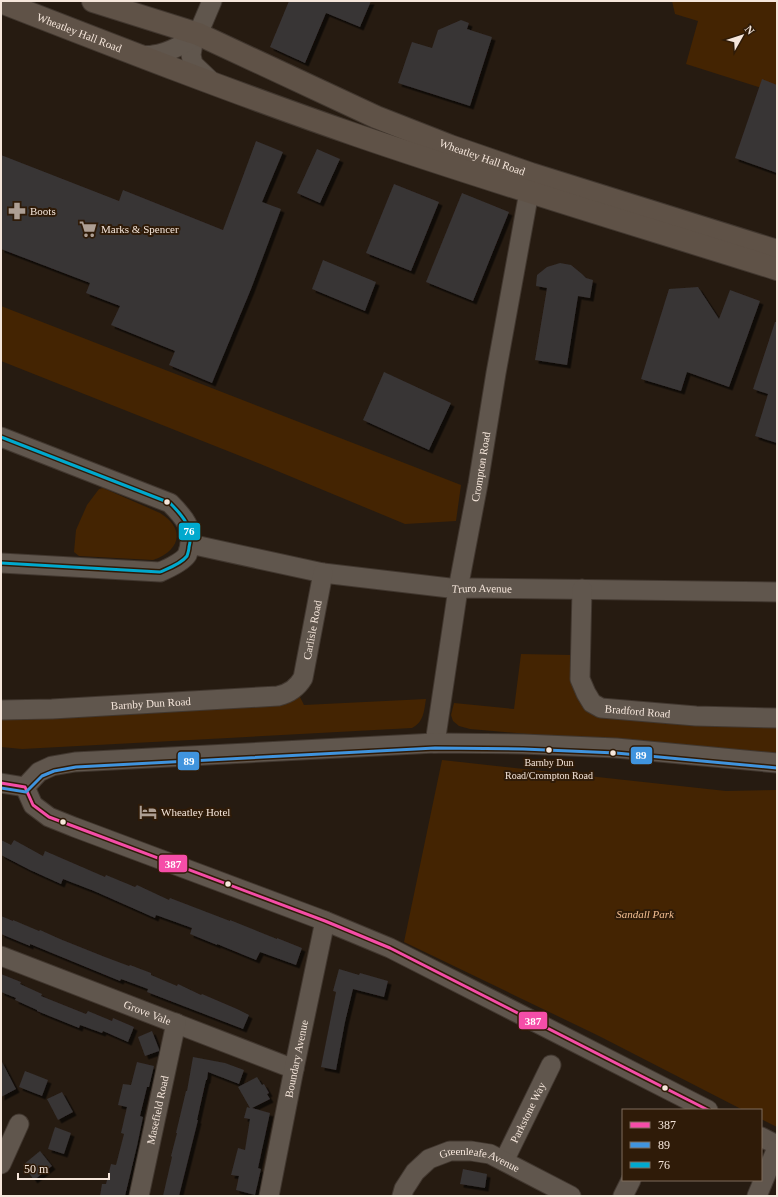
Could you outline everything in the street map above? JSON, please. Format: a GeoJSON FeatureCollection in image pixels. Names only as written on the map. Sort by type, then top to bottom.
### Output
{"type":"FeatureCollection","features":[{"type":"Feature","properties":{"kind":"highway","name":"Wheatley Hall Road"},"geometry":{"type":"LineString","coordinates":[[93,1],[198,34],[376,117],[450,146],[531,174],[777,251]]}},
{"type":"Feature","properties":{"kind":"highway","name":"Wheatley Hall Road"},"geometry":{"type":"LineString","coordinates":[[1,2],[135,55],[358,136],[530,192],[777,269]]}},
{"type":"Feature","properties":{"kind":"street"},"geometry":{"type":"LineString","coordinates":[[198,34],[212,1]]}},
{"type":"Feature","properties":{"kind":"street","name":"Wheatley Hall Road"},"geometry":{"type":"LineString","coordinates":[[135,55],[153,55],[169,51],[184,44],[198,34]]}},
{"type":"Feature","properties":{"kind":"street","name":"Wheatley Hall Road"},"geometry":{"type":"LineString","coordinates":[[198,34],[193,43],[191,55],[193,64],[215,85]]}},
{"type":"Feature","properties":{"kind":"street","name":"Crompton Road"},"geometry":{"type":"LineString","coordinates":[[435,743],[458,589],[530,192]]}},
{"type":"Feature","properties":{"kind":"street"},"geometry":{"type":"LineString","coordinates":[[1,437],[170,503],[180,513],[190,528],[190,544],[187,556],[173,566],[160,572],[1,563]]}},
{"type":"Feature","properties":{"kind":"street","name":"Truro Avenue"},"geometry":{"type":"LineString","coordinates":[[190,544],[324,573],[458,589],[777,592]]}},
{"type":"Feature","properties":{"kind":"street","name":"Carlisle Road"},"geometry":{"type":"LineString","coordinates":[[298,685],[303,678],[324,573]]}},
{"type":"Feature","properties":{"kind":"street","name":"Bradford Road"},"geometry":{"type":"LineString","coordinates":[[582,589],[580,679],[586,694],[592,703],[601,708],[696,716],[777,718]]}},
{"type":"Feature","properties":{"kind":"street","name":"Barnby Dun Road"},"geometry":{"type":"LineString","coordinates":[[1,710],[60,709],[278,696],[293,690],[298,685]]}},
{"type":"Feature","properties":{"kind":"street"},"geometry":{"type":"LineString","coordinates":[[25,787],[39,772],[52,766],[75,762],[435,743],[523,744],[616,748],[777,763]]}},
{"type":"Feature","properties":{"kind":"street"},"geometry":{"type":"LineString","coordinates":[[1,783],[25,787]]}},
{"type":"Feature","properties":{"kind":"street"},"geometry":{"type":"LineString","coordinates":[[25,787],[34,805],[48,816],[74,828],[194,871],[390,948],[706,1109]]}},
{"type":"Feature","properties":{"kind":"street","name":"Boundary Avenue"},"geometry":{"type":"LineString","coordinates":[[269,1196],[324,921]]}},
{"type":"Feature","properties":{"kind":"street","name":"Grove Vale"},"geometry":{"type":"LineString","coordinates":[[1,956],[294,1069]]}},
{"type":"Feature","properties":{"kind":"street","name":"Masefield Road"},"geometry":{"type":"LineString","coordinates":[[139,1196],[176,1023]]}},
{"type":"Feature","properties":{"kind":"street","name":"Parkstone Way"},"geometry":{"type":"LineString","coordinates":[[504,1161],[551,1065]]}},
{"type":"Feature","properties":{"kind":"street"},"geometry":{"type":"LineString","coordinates":[[1,1164],[19,1124]]}},
{"type":"Feature","properties":{"kind":"street"},"geometry":{"type":"LineString","coordinates":[[757,1196],[777,1147],[762,1138]]}},
{"type":"Feature","properties":{"kind":"street","name":"Greenleafe Avenue"},"geometry":{"type":"LineString","coordinates":[[402,1196],[404,1189],[415,1172],[429,1159],[450,1151],[472,1150],[490,1154],[571,1196]]}},
{"type":"Feature","properties":{"kind":"street"},"geometry":{"type":"LineString","coordinates":[[623,1196],[630,1181]]}},
{"type":"Feature","properties":{"kind":"green space"},"geometry":{"type":"Polygon","coordinates":[[[672,1],[777,1],[777,93],[686,64],[698,21],[675,14],[672,1]]]}},
{"type":"Feature","properties":{"kind":"green space"},"geometry":{"type":"Polygon","coordinates":[[[1,306],[461,485],[456,521],[405,524],[258,463],[1,361],[1,306]]]}},
{"type":"Feature","properties":{"kind":"green space"},"geometry":{"type":"Polygon","coordinates":[[[103,488],[160,513],[168,519],[174,526],[176,533],[174,545],[169,551],[153,560],[79,556],[74,552],[76,530],[87,505],[99,489],[103,488]]]}},
{"type":"Feature","properties":{"kind":"green space"},"geometry":{"type":"Polygon","coordinates":[[[521,654],[572,655],[578,697],[777,723],[777,756],[470,729],[459,726],[453,721],[451,715],[454,703],[514,709],[521,654]]]}},
{"type":"Feature","properties":{"kind":"green space"},"geometry":{"type":"Polygon","coordinates":[[[299,695],[304,705],[426,699],[424,712],[421,719],[416,726],[412,728],[22,749],[1,747],[1,716],[299,695]]]}},
{"type":"Feature","properties":{"kind":"green space","name":"Sandall Park"},"geometry":{"type":"Polygon","coordinates":[[[442,760],[726,791],[777,790],[777,1127],[762,1120],[762,1109],[741,1109],[599,1036],[404,942],[442,760]]]}},
{"type":"Feature","properties":{"kind":"building"},"geometry":{"type":"Polygon","coordinates":[[[289,1],[371,1],[360,27],[326,13],[305,63],[270,47],[289,1]]]}},
{"type":"Feature","properties":{"kind":"building"},"geometry":{"type":"Polygon","coordinates":[[[461,20],[469,23],[467,29],[492,37],[470,106],[398,83],[412,42],[432,48],[438,30],[461,20]]]}},
{"type":"Feature","properties":{"kind":"building"},"geometry":{"type":"Polygon","coordinates":[[[762,79],[777,85],[777,173],[735,158],[762,79]]]}},
{"type":"Feature","properties":{"kind":"building"},"geometry":{"type":"Polygon","coordinates":[[[256,141],[283,152],[262,202],[281,209],[251,289],[212,383],[169,365],[175,351],[111,325],[120,306],[86,293],[90,283],[1,249],[1,155],[119,201],[123,190],[223,230],[256,141]]]}},
{"type":"Feature","properties":{"kind":"building"},"geometry":{"type":"Polygon","coordinates":[[[317,149],[340,159],[320,203],[297,193],[317,149]]]}},
{"type":"Feature","properties":{"kind":"building"},"geometry":{"type":"Polygon","coordinates":[[[394,184],[439,202],[411,271],[366,253],[394,184]]]}},
{"type":"Feature","properties":{"kind":"building"},"geometry":{"type":"Polygon","coordinates":[[[462,193],[509,212],[473,301],[426,282],[462,193]]]}},
{"type":"Feature","properties":{"kind":"building"},"geometry":{"type":"Polygon","coordinates":[[[323,260],[376,282],[365,311],[312,289],[323,260]]]}},
{"type":"Feature","properties":{"kind":"building"},"geometry":{"type":"Polygon","coordinates":[[[560,263],[571,265],[586,278],[593,280],[590,298],[578,296],[567,365],[535,360],[547,288],[536,286],[537,275],[547,267],[560,263]]]}},
{"type":"Feature","properties":{"kind":"building"},"geometry":{"type":"Polygon","coordinates":[[[698,287],[719,319],[730,290],[760,301],[729,387],[687,372],[681,391],[641,379],[669,289],[698,287]]]}},
{"type":"Feature","properties":{"kind":"building"},"geometry":{"type":"Polygon","coordinates":[[[775,322],[777,322],[777,443],[755,436],[768,394],[753,389],[775,322]]]}},
{"type":"Feature","properties":{"kind":"building"},"geometry":{"type":"Polygon","coordinates":[[[384,372],[451,403],[429,450],[363,420],[384,372]]]}},
{"type":"Feature","properties":{"kind":"building"},"geometry":{"type":"Polygon","coordinates":[[[1,840],[11,845],[14,840],[43,856],[45,851],[105,877],[106,875],[135,887],[137,885],[169,900],[170,898],[302,948],[296,965],[260,952],[256,960],[190,934],[192,928],[156,915],[155,918],[63,879],[61,884],[1,855],[1,840]]]}},
{"type":"Feature","properties":{"kind":"building"},"geometry":{"type":"Polygon","coordinates":[[[1,916],[39,931],[40,930],[105,957],[151,973],[151,975],[177,986],[178,984],[237,1009],[249,1015],[243,1029],[147,992],[148,989],[121,979],[120,981],[30,944],[30,946],[1,934],[1,916]]]}},
{"type":"Feature","properties":{"kind":"building"},"geometry":{"type":"Polygon","coordinates":[[[339,969],[388,981],[384,997],[353,989],[336,1070],[321,1067],[336,992],[333,991],[339,969]]]}},
{"type":"Feature","properties":{"kind":"building"},"geometry":{"type":"Polygon","coordinates":[[[1,974],[21,982],[20,984],[42,994],[41,996],[86,1014],[88,1011],[112,1021],[113,1018],[134,1027],[128,1042],[103,1031],[102,1033],[80,1025],[79,1028],[37,1011],[15,1000],[16,998],[1,992],[1,974]]]}},
{"type":"Feature","properties":{"kind":"building"},"geometry":{"type":"Polygon","coordinates":[[[152,1031],[159,1051],[145,1056],[138,1037],[152,1031]]]}},
{"type":"Feature","properties":{"kind":"building"},"geometry":{"type":"Polygon","coordinates":[[[193,1057],[225,1063],[244,1070],[239,1084],[208,1072],[179,1196],[163,1196],[176,1133],[187,1091],[193,1057]]]}},
{"type":"Feature","properties":{"kind":"building"},"geometry":{"type":"Polygon","coordinates":[[[1,1060],[16,1089],[1,1097],[1,1060]]]}},
{"type":"Feature","properties":{"kind":"building"},"geometry":{"type":"Polygon","coordinates":[[[137,1062],[154,1066],[140,1116],[143,1117],[125,1196],[100,1196],[102,1184],[106,1184],[111,1164],[116,1165],[124,1134],[121,1133],[127,1107],[118,1105],[123,1084],[131,1085],[137,1062]]]}},
{"type":"Feature","properties":{"kind":"building"},"geometry":{"type":"Polygon","coordinates":[[[25,1071],[48,1080],[42,1096],[19,1087],[25,1071]]]}},
{"type":"Feature","properties":{"kind":"building"},"geometry":{"type":"Polygon","coordinates":[[[257,1077],[262,1085],[264,1084],[269,1093],[267,1094],[270,1099],[252,1108],[270,1113],[258,1168],[261,1169],[255,1195],[236,1190],[239,1176],[231,1175],[238,1148],[245,1150],[250,1119],[244,1118],[247,1107],[250,1108],[238,1087],[257,1077]]]}},
{"type":"Feature","properties":{"kind":"building"},"geometry":{"type":"Polygon","coordinates":[[[62,1092],[73,1112],[58,1120],[47,1099],[62,1092]]]}},
{"type":"Feature","properties":{"kind":"building"},"geometry":{"type":"Polygon","coordinates":[[[55,1127],[71,1133],[64,1154],[48,1149],[55,1127]]]}},
{"type":"Feature","properties":{"kind":"building"},"geometry":{"type":"Polygon","coordinates":[[[40,1151],[52,1166],[34,1180],[23,1165],[40,1151]]]}},
{"type":"Feature","properties":{"kind":"building"},"geometry":{"type":"Polygon","coordinates":[[[463,1169],[487,1174],[485,1188],[460,1184],[463,1169]]]}},
{"type":"Feature","properties":{"kind":"transit line","name":"76"},"geometry":{"type":"LineString","coordinates":[[1,437],[170,503],[183,517],[190,534],[187,556],[175,566],[160,572],[1,563]]}},
{"type":"Feature","properties":{"kind":"transit line","name":"89"},"geometry":{"type":"LineString","coordinates":[[1,788],[26,792],[42,776],[54,771],[76,767],[435,748],[523,749],[616,753],[777,768]]}},
{"type":"Feature","properties":{"kind":"transit line","name":"387"},"geometry":{"type":"LineString","coordinates":[[1,783],[25,787],[33,805],[49,817],[325,921],[390,948],[706,1109]]}},
{"type":"Feature","properties":{"kind":"place","name":"Boots"},"geometry":{"type":"Point","coordinates":[17,211]}},
{"type":"Feature","properties":{"kind":"place","name":"Marks & Spencer"},"geometry":{"type":"Point","coordinates":[88,229]}},
{"type":"Feature","properties":{"kind":"place","name":"Barnby Dun Road/Crompton Road"},"geometry":{"type":"Point","coordinates":[549,750]}},
{"type":"Feature","properties":{"kind":"place","name":"Wheatley Hotel"},"geometry":{"type":"Point","coordinates":[148,812]}}]}
